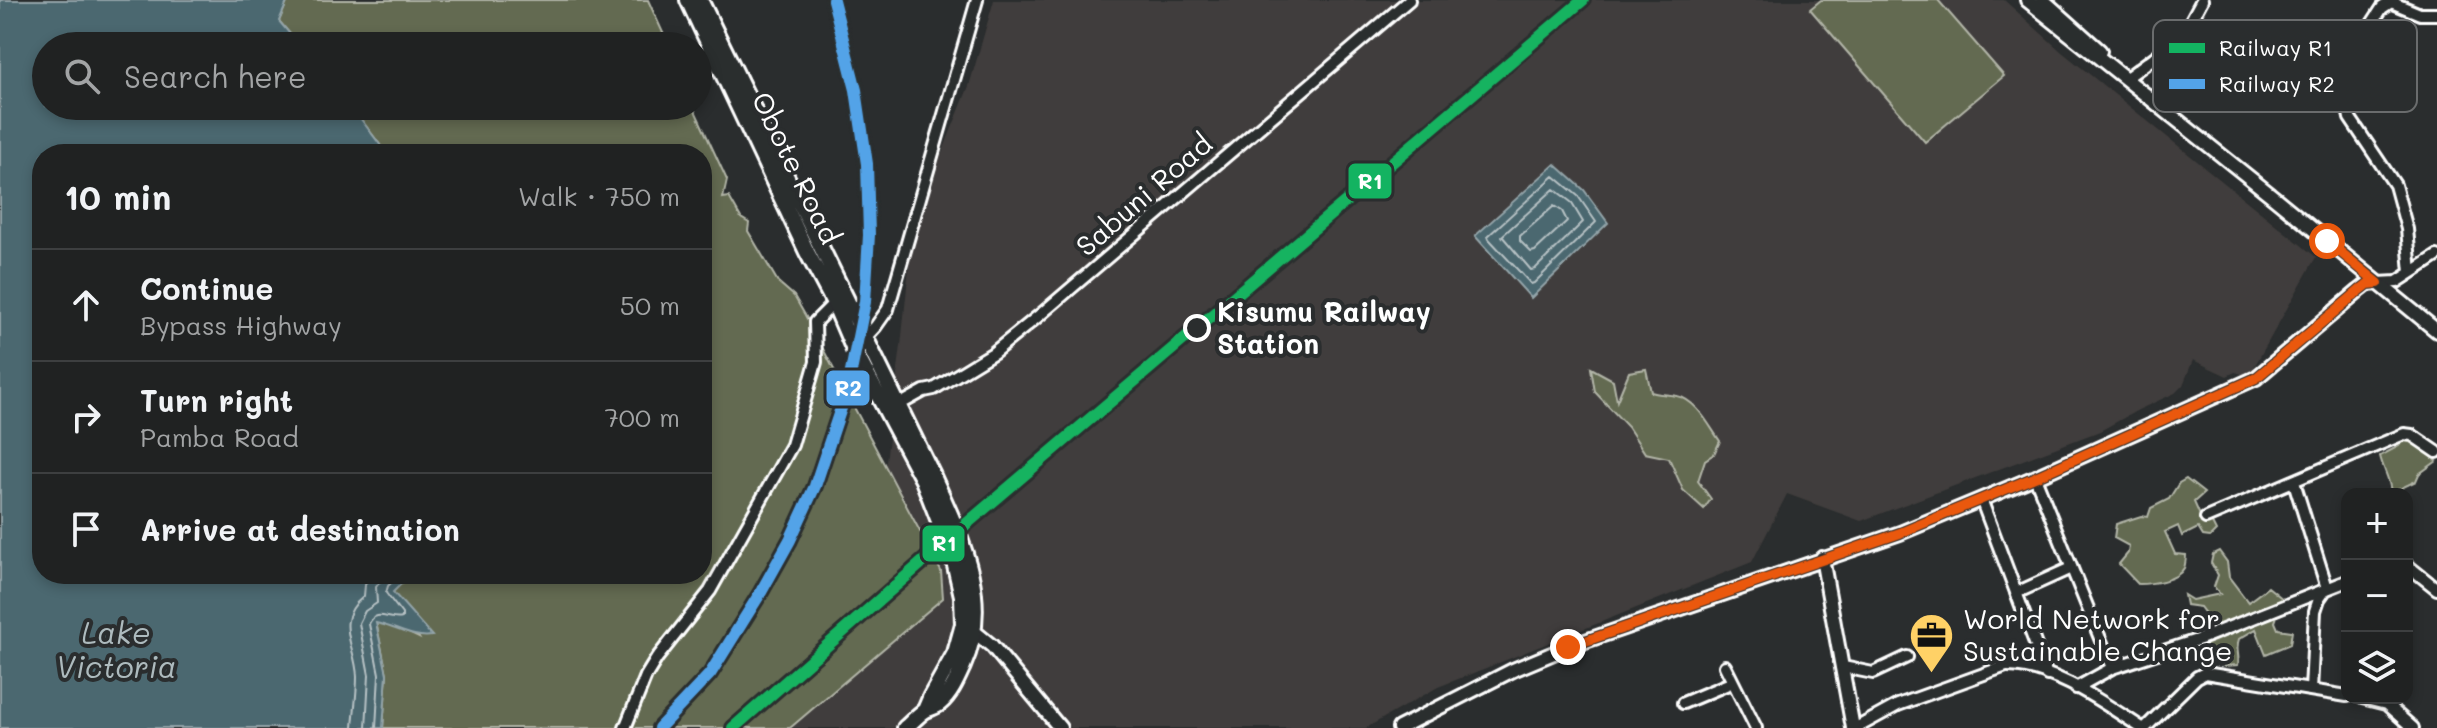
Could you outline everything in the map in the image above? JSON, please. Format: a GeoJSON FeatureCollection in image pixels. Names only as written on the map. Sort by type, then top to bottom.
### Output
{"type":"FeatureCollection","features":[{"type":"Feature","properties":{"kind":"highway","name":"Obote Road"},"geometry":{"type":"LineString","coordinates":[[688,0],[703,32]]}},
{"type":"Feature","properties":{"kind":"highway","name":"Obote Road"},"geometry":{"type":"LineString","coordinates":[[700,0],[859,345],[958,531],[973,580],[967,658],[940,703],[925,710],[905,728]]}},
{"type":"Feature","properties":{"kind":"highway","name":"Obote Road"},"geometry":{"type":"LineString","coordinates":[[712,51],[834,303],[897,406],[928,478],[957,572],[969,627]]}},
{"type":"Feature","properties":{"kind":"main road"},"geometry":{"type":"LineString","coordinates":[[2027,0],[2153,101]]}},
{"type":"Feature","properties":{"kind":"main road"},"geometry":{"type":"LineString","coordinates":[[2043,0],[2098,49],[2125,79]]}},
{"type":"Feature","properties":{"kind":"main road"},"geometry":{"type":"LineString","coordinates":[[2167,112],[2276,199],[2373,284],[2437,331]]}},
{"type":"Feature","properties":{"kind":"main road"},"geometry":{"type":"LineString","coordinates":[[1399,728],[1513,670],[1568,647],[1900,533],[2035,477],[2256,378],[2373,284]]}},
{"type":"Feature","properties":{"kind":"main road"},"geometry":{"type":"LineString","coordinates":[[1822,558],[1854,728]]}},
{"type":"Feature","properties":{"kind":"main road"},"geometry":{"type":"LineString","coordinates":[[969,627],[992,646],[1060,728]]}},
{"type":"Feature","properties":{"kind":"street"},"geometry":{"type":"LineString","coordinates":[[859,345],[888,309],[977,0]]}},
{"type":"Feature","properties":{"kind":"street","name":"Sabuni Road"},"geometry":{"type":"LineString","coordinates":[[897,406],[934,389],[993,353],[1409,0]]}},
{"type":"Feature","properties":{"kind":"street"},"geometry":{"type":"LineString","coordinates":[[2191,20],[2202,0]]}},
{"type":"Feature","properties":{"kind":"street"},"geometry":{"type":"LineString","coordinates":[[2374,20],[2382,8],[2392,1],[2420,14],[2437,14]]}},
{"type":"Feature","properties":{"kind":"street"},"geometry":{"type":"LineString","coordinates":[[2125,79],[2153,58]]}},
{"type":"Feature","properties":{"kind":"street"},"geometry":{"type":"LineString","coordinates":[[2349,112],[2395,185],[2407,229],[2411,272]]}},
{"type":"Feature","properties":{"kind":"street"},"geometry":{"type":"LineString","coordinates":[[2373,284],[2397,282],[2437,256]]}},
{"type":"Feature","properties":{"kind":"street"},"geometry":{"type":"LineString","coordinates":[[625,728],[646,676],[710,591],[792,445],[816,362],[815,322],[834,303]]}},
{"type":"Feature","properties":{"kind":"street"},"geometry":{"type":"LineString","coordinates":[[2206,518],[2404,434],[2412,435],[2437,452]]}},
{"type":"Feature","properties":{"kind":"street"},"geometry":{"type":"LineString","coordinates":[[2035,477],[2112,668]]}},
{"type":"Feature","properties":{"kind":"street"},"geometry":{"type":"LineString","coordinates":[[2294,482],[2327,588]]}},
{"type":"Feature","properties":{"kind":"street"},"geometry":{"type":"LineString","coordinates":[[1981,499],[2047,675]]}},
{"type":"Feature","properties":{"kind":"street"},"geometry":{"type":"LineString","coordinates":[[2016,593],[2071,568]]}},
{"type":"Feature","properties":{"kind":"street"},"geometry":{"type":"LineString","coordinates":[[2413,570],[2437,589]]}},
{"type":"Feature","properties":{"kind":"street"},"geometry":{"type":"LineString","coordinates":[[2076,688],[2112,668],[2200,639],[2341,583]]}},
{"type":"Feature","properties":{"kind":"street"},"geometry":{"type":"LineString","coordinates":[[2311,690],[2315,611],[2327,588]]}},
{"type":"Feature","properties":{"kind":"street"},"geometry":{"type":"LineString","coordinates":[[1843,667],[1873,673],[1907,657]]}},
{"type":"Feature","properties":{"kind":"street"},"geometry":{"type":"LineString","coordinates":[[1725,666],[1756,728]]}},
{"type":"Feature","properties":{"kind":"street"},"geometry":{"type":"LineString","coordinates":[[1854,728],[1898,705],[2006,666],[2047,675],[2076,688],[2144,728],[2205,673],[2341,695]]}},
{"type":"Feature","properties":{"kind":"street"},"geometry":{"type":"LineString","coordinates":[[1683,703],[1733,682]]}},
{"type":"Feature","properties":{"kind":"street"},"geometry":{"type":"LineString","coordinates":[[2386,704],[2413,728]]}},
{"type":"Feature","properties":{"kind":"shaded area"},"geometry":{"type":"Polygon","coordinates":[[[994,0],[2004,0],[2062,52],[2316,257],[2249,376],[2235,372],[2227,376],[2193,360],[2183,385],[2175,393],[2100,431],[1861,521],[1787,494],[1752,562],[1438,687],[1366,728],[704,728],[882,492],[910,257],[929,185],[969,86],[994,0]]]}},
{"type":"Feature","properties":{"kind":"green space"},"geometry":{"type":"Polygon","coordinates":[[[288,0],[648,0],[663,32],[288,32],[279,21],[288,0]]]}},
{"type":"Feature","properties":{"kind":"green space"},"geometry":{"type":"Polygon","coordinates":[[[1821,0],[1938,0],[2004,76],[1925,142],[1810,9],[1821,0]]]}},
{"type":"Feature","properties":{"kind":"green space"},"geometry":{"type":"Polygon","coordinates":[[[362,120],[699,120],[710,144],[380,144],[362,120]]]}},
{"type":"Feature","properties":{"kind":"green space"},"geometry":{"type":"Polygon","coordinates":[[[712,147],[727,180],[723,198],[729,197],[741,218],[749,223],[748,231],[778,282],[794,296],[805,315],[941,571],[943,598],[790,728],[383,728],[387,674],[376,622],[419,638],[393,592],[401,584],[712,584],[712,147]]]}},
{"type":"Feature","properties":{"kind":"green space"},"geometry":{"type":"Polygon","coordinates":[[[1591,368],[1613,380],[1617,401],[1629,372],[1646,369],[1651,392],[1684,398],[1702,414],[1720,441],[1714,454],[1705,460],[1698,481],[1711,499],[1704,509],[1683,490],[1669,458],[1645,453],[1628,427],[1595,392],[1591,368]]]}},
{"type":"Feature","properties":{"kind":"green space"},"geometry":{"type":"Polygon","coordinates":[[[2404,438],[2412,439],[2437,461],[2419,474],[2416,481],[2401,488],[2390,488],[2380,456],[2399,446],[2404,438]]]}},
{"type":"Feature","properties":{"kind":"green space"},"geometry":{"type":"Polygon","coordinates":[[[2186,479],[2204,493],[2194,502],[2202,520],[2212,523],[2216,531],[2210,537],[2203,536],[2198,528],[2182,536],[2178,526],[2165,532],[2175,554],[2186,555],[2184,568],[2170,579],[2138,584],[2119,564],[2128,553],[2129,546],[2114,538],[2116,524],[2141,516],[2148,517],[2151,508],[2169,499],[2179,483],[2186,479]]]}},
{"type":"Feature","properties":{"kind":"green space"},"geometry":{"type":"Polygon","coordinates":[[[2219,551],[2227,562],[2229,577],[2248,602],[2268,587],[2283,599],[2275,622],[2278,629],[2292,631],[2290,644],[2266,654],[2256,629],[2239,639],[2238,665],[2224,666],[2189,636],[2206,615],[2200,607],[2186,605],[2184,595],[2192,600],[2220,594],[2214,587],[2218,575],[2211,563],[2213,554],[2219,551]]]}},
{"type":"Feature","properties":{"kind":"water","name":"Lake Victoria"},"geometry":{"type":"Polygon","coordinates":[[[0,0],[288,0],[279,21],[288,32],[32,32],[32,120],[362,120],[380,144],[32,144],[32,584],[401,584],[393,592],[432,636],[411,634],[376,623],[387,674],[383,728],[0,728],[0,0]]]}},
{"type":"Feature","properties":{"kind":"water"},"geometry":{"type":"Polygon","coordinates":[[[1555,164],[1584,190],[1608,223],[1531,298],[1475,236],[1555,164]]]}},
{"type":"Feature","properties":{"kind":"rail line","name":"R2"},"geometry":{"type":"LineString","coordinates":[[659,728],[710,674],[790,540],[815,486],[848,387],[865,302],[869,235],[867,164],[856,90],[833,0]]}},
{"type":"Feature","properties":{"kind":"rail line","name":"R1"},"geometry":{"type":"LineString","coordinates":[[733,728],[958,531],[1583,0]]}},
{"type":"Feature","properties":{"kind":"place","name":"Kisumu Railway Station"},"geometry":{"type":"Point","coordinates":[1197,328]}},
{"type":"Feature","properties":{"kind":"place","name":"World Network for Sustainable Change"},"geometry":{"type":"Point","coordinates":[1932,674]}},
{"type":"Feature","properties":{"kind":"route"},"geometry":{"type":"LineString","coordinates":[[1568,647],[1900,533],[2035,477],[2256,378],[2359,291],[2368,284],[2378,283],[2327,241]]}}]}
